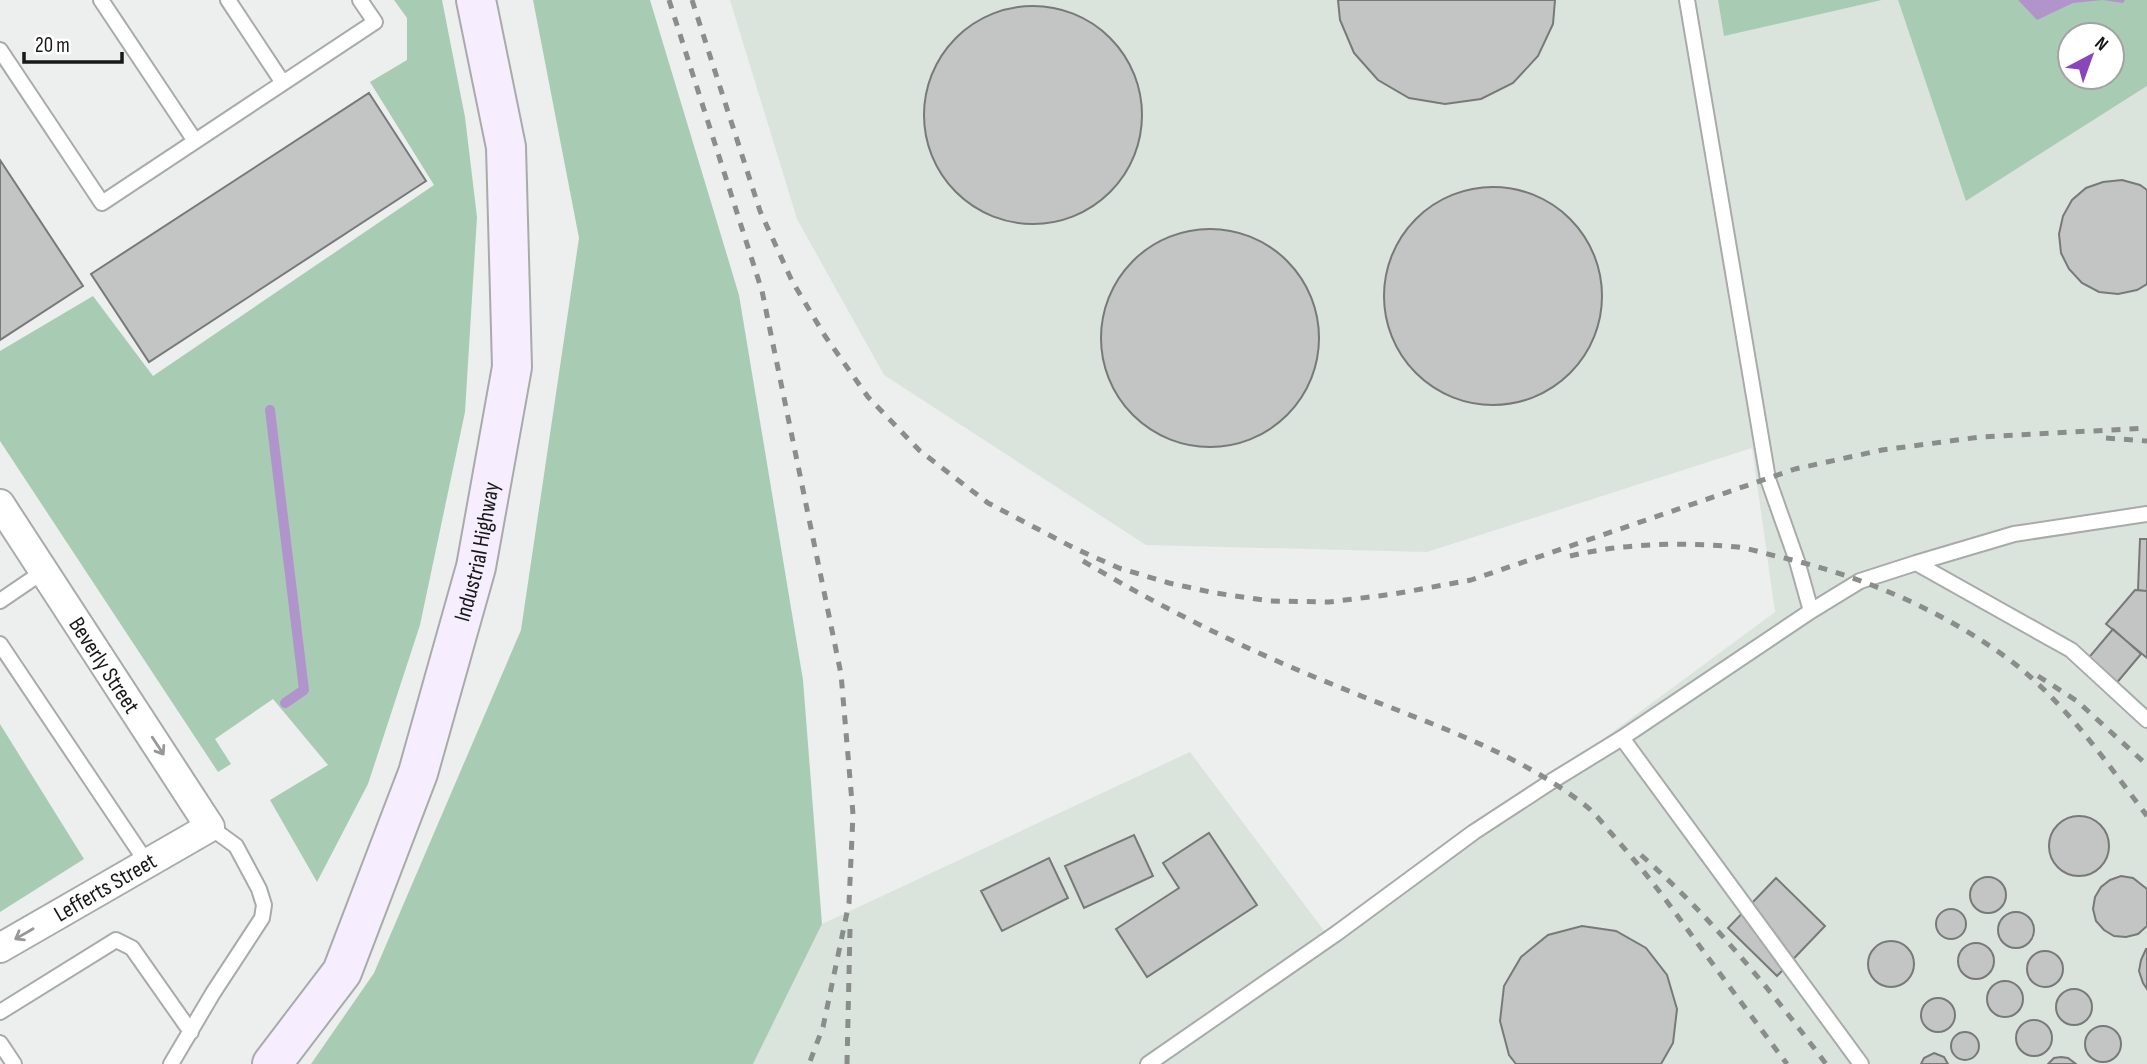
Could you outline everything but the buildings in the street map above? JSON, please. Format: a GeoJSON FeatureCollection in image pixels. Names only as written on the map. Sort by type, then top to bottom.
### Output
{"type":"FeatureCollection","features":[{"type":"Feature","properties":{"kind":"main road","name":"Industrial Highway"},"geometry":{"type":"LineString","coordinates":[[272,1064],[342,972],[418,773],[476,567],[512,367],[506,147],[476,0]]}},
{"type":"Feature","properties":{"kind":"street","name":"Beverly Street"},"geometry":{"type":"LineString","coordinates":[[0,504],[210,827]]}},
{"type":"Feature","properties":{"kind":"street","name":"Lefferts Street"},"geometry":{"type":"LineString","coordinates":[[0,948],[210,827]]}},
{"type":"Feature","properties":{"kind":"lane"},"geometry":{"type":"LineString","coordinates":[[101,0],[195,141]]}},
{"type":"Feature","properties":{"kind":"lane"},"geometry":{"type":"LineString","coordinates":[[228,0],[283,83]]}},
{"type":"Feature","properties":{"kind":"lane"},"geometry":{"type":"LineString","coordinates":[[0,50],[102,203],[375,22],[360,0]]}},
{"type":"Feature","properties":{"kind":"lane"},"geometry":{"type":"LineString","coordinates":[[1687,0],[1768,479],[1797,561],[1811,611]]}},
{"type":"Feature","properties":{"kind":"lane"},"geometry":{"type":"LineString","coordinates":[[1147,1064],[1337,933],[1474,832],[1860,581],[2014,534],[2147,514]]}},
{"type":"Feature","properties":{"kind":"lane"},"geometry":{"type":"LineString","coordinates":[[1916,563],[2071,650],[2147,720]]}},
{"type":"Feature","properties":{"kind":"lane"},"geometry":{"type":"LineString","coordinates":[[0,601],[44,571]]}},
{"type":"Feature","properties":{"kind":"lane"},"geometry":{"type":"LineString","coordinates":[[0,643],[147,863]]}},
{"type":"Feature","properties":{"kind":"lane"},"geometry":{"type":"LineString","coordinates":[[1622,738],[1861,1064]]}},
{"type":"Feature","properties":{"kind":"lane"},"geometry":{"type":"LineString","coordinates":[[171,1064],[262,918],[264,905],[259,889],[236,846],[210,827]]}},
{"type":"Feature","properties":{"kind":"lane"},"geometry":{"type":"LineString","coordinates":[[0,1012],[116,940],[132,948],[191,1032]]}},
{"type":"Feature","properties":{"kind":"lane"},"geometry":{"type":"LineString","coordinates":[[0,1043],[14,1064]]}},
{"type":"Feature","properties":{"kind":"shaded area"},"geometry":{"type":"Polygon","coordinates":[[[730,0],[1718,0],[1724,35],[1882,0],[1898,0],[1967,200],[2147,86],[2147,1064],[753,1064],[822,924],[1190,752],[1331,940],[1775,612],[1752,448],[1427,552],[1146,545],[884,375],[797,219],[730,0]]]}},
{"type":"Feature","properties":{"kind":"shaded area"},"geometry":{"type":"Polygon","coordinates":[[[2018,0],[2103,0],[2073,3],[2037,20],[2018,0]]]}},
{"type":"Feature","properties":{"kind":"shaded area"},"geometry":{"type":"Polygon","coordinates":[[[2103,0],[2125,0],[2123,3],[2103,0]]]}},
{"type":"Feature","properties":{"kind":"green space"},"geometry":{"type":"Polygon","coordinates":[[[394,0],[442,0],[465,117],[477,217],[465,412],[420,625],[368,784],[317,882],[270,800],[328,765],[273,699],[215,739],[231,764],[218,772],[0,441],[0,351],[93,296],[153,376],[434,185],[370,82],[407,60],[407,18],[394,0]]]}},
{"type":"Feature","properties":{"kind":"green space"},"geometry":{"type":"Polygon","coordinates":[[[533,0],[650,0],[739,295],[803,680],[822,924],[753,1064],[311,1064],[374,973],[521,630],[579,238],[533,0]]]}},
{"type":"Feature","properties":{"kind":"green space"},"geometry":{"type":"Polygon","coordinates":[[[1718,0],[1882,0],[1724,36],[1718,0]]]}},
{"type":"Feature","properties":{"kind":"green space"},"geometry":{"type":"Polygon","coordinates":[[[1898,0],[2147,0],[2147,86],[1966,201],[1898,0]]]}},
{"type":"Feature","properties":{"kind":"green space"},"geometry":{"type":"Polygon","coordinates":[[[0,724],[84,859],[0,912],[0,724]]]}},
{"type":"Feature","properties":{"kind":"waterway"},"geometry":{"type":"LineString","coordinates":[[270,410],[304,690],[285,703]]}},
{"type":"Feature","properties":{"kind":"railway"},"geometry":{"type":"LineString","coordinates":[[669,0],[762,291],[841,674],[853,814],[849,903],[823,1027],[809,1064]]}},
{"type":"Feature","properties":{"kind":"railway"},"geometry":{"type":"LineString","coordinates":[[692,0],[760,211],[792,281],[825,336],[868,397],[920,451],[988,503],[1076,549],[1119,568],[1169,583],[1270,601],[1329,602],[1394,594],[1471,580],[1795,469],[1882,450],[1980,437],[2147,428]]}},
{"type":"Feature","properties":{"kind":"railway"},"geometry":{"type":"LineString","coordinates":[[2106,438],[2147,441]]}},
{"type":"Feature","properties":{"kind":"railway"},"geometry":{"type":"LineString","coordinates":[[1570,556],[1612,548],[1654,545],[1738,547],[1842,574],[1903,598],[1933,612],[1989,645],[2034,680],[2086,736],[2147,816]]}},
{"type":"Feature","properties":{"kind":"railway"},"geometry":{"type":"LineString","coordinates":[[1083,561],[1241,645],[1467,738],[1529,768],[1586,806],[1657,888],[1787,1064]]}},
{"type":"Feature","properties":{"kind":"railway"},"geometry":{"type":"LineString","coordinates":[[2038,676],[2077,701],[2147,765]]}},
{"type":"Feature","properties":{"kind":"railway"},"geometry":{"type":"LineString","coordinates":[[1641,855],[1692,903],[1739,955],[1826,1064]]}},
{"type":"Feature","properties":{"kind":"railway"},"geometry":{"type":"LineString","coordinates":[[847,1064],[850,929]]}}]}
